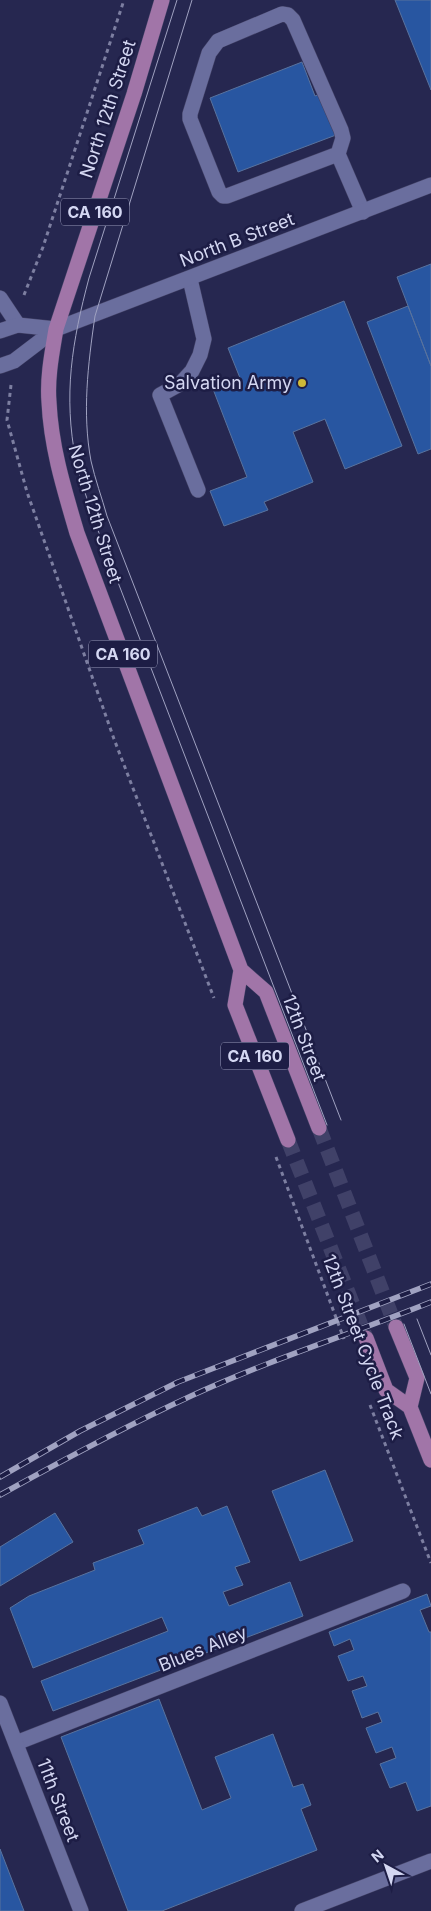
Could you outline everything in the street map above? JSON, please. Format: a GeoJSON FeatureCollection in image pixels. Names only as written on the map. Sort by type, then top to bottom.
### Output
{"type":"FeatureCollection","features":[{"type":"Feature","properties":{"kind":"main road","name":"North 12th Street"},"geometry":{"type":"LineString","coordinates":[[162,0],[131,103],[56,329],[51,359],[49,400],[53,444],[77,532],[242,970]]}},
{"type":"Feature","properties":{"kind":"main road","name":"12th Street"},"geometry":{"type":"LineString","coordinates":[[242,970],[266,992],[319,1128]]}},
{"type":"Feature","properties":{"kind":"main road","name":"CA 160"},"geometry":{"type":"LineString","coordinates":[[242,970],[235,1005],[288,1140]]}},
{"type":"Feature","properties":{"kind":"main road"},"geometry":{"type":"LineString","coordinates":[[396,1327],[416,1378],[410,1407]]}},
{"type":"Feature","properties":{"kind":"main road"},"geometry":{"type":"LineString","coordinates":[[366,1338],[386,1390],[410,1407],[431,1460]]}},
{"type":"Feature","properties":{"kind":"street"},"geometry":{"type":"LineString","coordinates":[[338,154],[223,196],[219,192],[190,119],[212,47],[218,41],[282,14],[288,15],[293,20],[341,130],[343,138],[338,154],[362,212]]}},
{"type":"Feature","properties":{"kind":"street","name":"North B Street"},"geometry":{"type":"LineString","coordinates":[[0,366],[14,361],[56,329],[431,186]]}},
{"type":"Feature","properties":{"kind":"street"},"geometry":{"type":"LineString","coordinates":[[190,278],[204,339],[200,355],[192,371],[180,384],[160,394],[198,490]]}},
{"type":"Feature","properties":{"kind":"street"},"geometry":{"type":"LineString","coordinates":[[0,298],[18,325]]}},
{"type":"Feature","properties":{"kind":"street","name":"North B Street"},"geometry":{"type":"LineString","coordinates":[[0,331],[18,325],[56,329]]}},
{"type":"Feature","properties":{"kind":"street","name":"Blues Alley"},"geometry":{"type":"LineString","coordinates":[[16,1743],[404,1591]]}},
{"type":"Feature","properties":{"kind":"street","name":"11th Street"},"geometry":{"type":"LineString","coordinates":[[0,1703],[81,1911]]}},
{"type":"Feature","properties":{"kind":"street"},"geometry":{"type":"LineString","coordinates":[[302,1911],[431,1861]]}},
{"type":"Feature","properties":{"kind":"path","name":"12th Street Cycle Track"},"geometry":{"type":"LineString","coordinates":[[273,1150],[347,1346]]}},
{"type":"Feature","properties":{"kind":"path","name":"12th Street Cycle Track"},"geometry":{"type":"LineString","coordinates":[[368,1401],[431,1563]]}},
{"type":"Feature","properties":{"kind":"building"},"geometry":{"type":"Polygon","coordinates":[[[395,0],[431,0],[431,90],[395,0]]]}},
{"type":"Feature","properties":{"kind":"building"},"geometry":{"type":"Polygon","coordinates":[[[302,62],[315,96],[320,94],[336,135],[238,172],[210,98],[302,62]]]}},
{"type":"Feature","properties":{"kind":"building"},"geometry":{"type":"Polygon","coordinates":[[[431,264],[431,366],[397,277],[431,264]]]}},
{"type":"Feature","properties":{"kind":"building"},"geometry":{"type":"Polygon","coordinates":[[[344,301],[402,446],[345,469],[325,419],[293,432],[313,482],[264,502],[268,510],[224,526],[210,491],[247,477],[213,389],[240,378],[228,348],[344,301]]]}},
{"type":"Feature","properties":{"kind":"building"},"geometry":{"type":"Polygon","coordinates":[[[408,306],[431,366],[431,449],[418,454],[367,322],[408,306]]]}},
{"type":"Feature","properties":{"kind":"building"},"geometry":{"type":"Polygon","coordinates":[[[325,1470],[353,1541],[300,1561],[272,1491],[325,1470]]]}},
{"type":"Feature","properties":{"kind":"building"},"geometry":{"type":"Polygon","coordinates":[[[227,1506],[250,1562],[235,1567],[243,1585],[223,1592],[229,1606],[290,1582],[303,1616],[53,1711],[41,1681],[168,1631],[162,1617],[33,1668],[10,1608],[29,1596],[95,1570],[93,1563],[144,1544],[138,1530],[197,1507],[202,1516],[227,1506]]]}},
{"type":"Feature","properties":{"kind":"building"},"geometry":{"type":"Polygon","coordinates":[[[55,1513],[73,1542],[0,1586],[0,1547],[55,1513]]]}},
{"type":"Feature","properties":{"kind":"building"},"geometry":{"type":"Polygon","coordinates":[[[427,1594],[431,1606],[420,1610],[429,1632],[431,1632],[431,1806],[417,1811],[406,1782],[390,1788],[380,1764],[396,1758],[392,1747],[376,1753],[366,1728],[382,1722],[378,1712],[362,1718],[352,1691],[367,1686],[363,1676],[348,1681],[338,1656],[354,1650],[350,1639],[334,1646],[329,1632],[427,1594]]]}},
{"type":"Feature","properties":{"kind":"building"},"geometry":{"type":"Polygon","coordinates":[[[159,1699],[202,1810],[231,1798],[215,1757],[273,1734],[293,1787],[303,1784],[311,1805],[301,1809],[317,1850],[162,1911],[128,1911],[61,1737],[159,1699]]]}},
{"type":"Feature","properties":{"kind":"building"},"geometry":{"type":"Polygon","coordinates":[[[0,1849],[24,1911],[0,1911],[0,1849]]]}},
{"type":"Feature","properties":{"kind":"tunnel"},"geometry":{"type":"LineString","coordinates":[[319,1128],[396,1327]]}},
{"type":"Feature","properties":{"kind":"tunnel"},"geometry":{"type":"LineString","coordinates":[[288,1140],[366,1338]]}},
{"type":"Feature","properties":{"kind":"tram line"},"geometry":{"type":"LineString","coordinates":[[177,0],[83,302],[71,369],[70,414],[72,437],[78,468],[94,520],[327,1125]]}},
{"type":"Feature","properties":{"kind":"tram line"},"geometry":{"type":"LineString","coordinates":[[192,0],[95,316],[87,388],[88,443],[91,461],[107,516],[341,1120]]}},
{"type":"Feature","properties":{"kind":"tram line"},"geometry":{"type":"LineString","coordinates":[[417,1319],[431,1355]]}},
{"type":"Feature","properties":{"kind":"tram line"},"geometry":{"type":"LineString","coordinates":[[404,1324],[431,1394]]}},
{"type":"Feature","properties":{"kind":"railway"},"geometry":{"type":"LineString","coordinates":[[0,1477],[80,1431],[178,1382],[431,1284]]}},
{"type":"Feature","properties":{"kind":"railway"},"geometry":{"type":"LineString","coordinates":[[0,1495],[143,1419],[220,1383],[431,1302]]}},
{"type":"Feature","properties":{"kind":"place","name":"Salvation Army"},"geometry":{"type":"Point","coordinates":[302,383]}}]}
